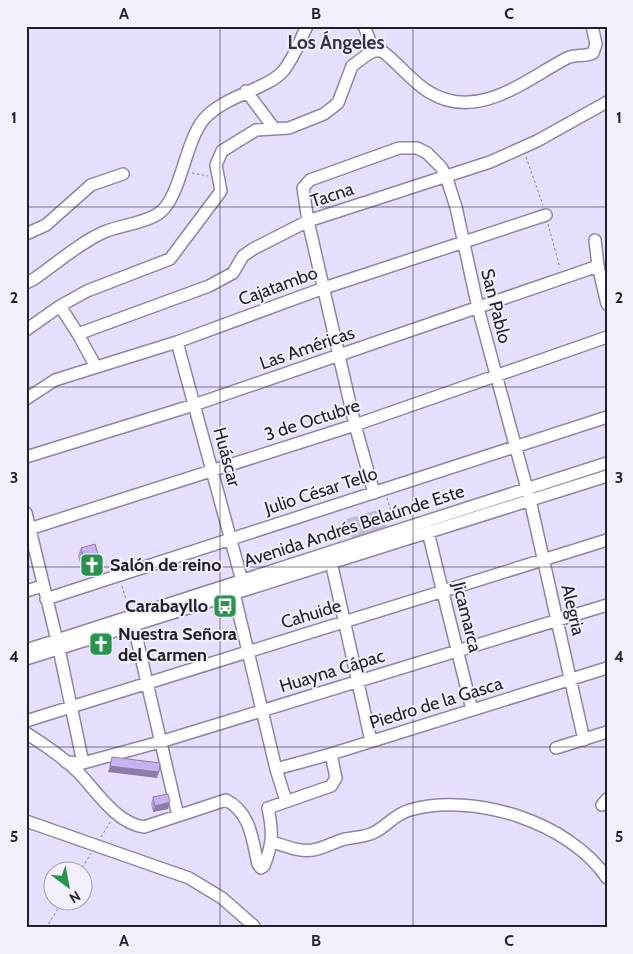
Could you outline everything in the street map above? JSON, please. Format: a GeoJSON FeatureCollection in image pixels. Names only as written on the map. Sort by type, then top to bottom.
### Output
{"type":"FeatureCollection","features":[{"type":"Feature","properties":{"kind":"street"},"geometry":{"type":"LineString","coordinates":[[30,281],[103,232],[158,214],[165,208],[182,171],[190,142],[204,119],[225,102],[275,78],[284,70],[307,26]]}},
{"type":"Feature","properties":{"kind":"street"},"geometry":{"type":"LineString","coordinates":[[364,26],[374,51]]}},
{"type":"Feature","properties":{"kind":"street"},"geometry":{"type":"LineString","coordinates":[[26,330],[60,306],[87,291],[170,259],[222,191],[216,165],[222,151],[256,130],[289,128],[324,114],[338,103],[352,66],[374,51],[386,54],[430,93],[454,101],[476,101],[508,93],[568,58],[593,52],[596,44],[592,26]]}},
{"type":"Feature","properties":{"kind":"street"},"geometry":{"type":"LineString","coordinates":[[246,91],[274,128]]}},
{"type":"Feature","properties":{"kind":"street","name":"Tacna"},"geometry":{"type":"LineString","coordinates":[[78,334],[209,286],[233,273],[243,256],[308,221],[446,176],[523,148],[607,102]]}},
{"type":"Feature","properties":{"kind":"street","name":"San Pablo"},"geometry":{"type":"LineString","coordinates":[[308,221],[303,188],[310,180],[399,148],[411,146],[427,153],[446,176],[456,207],[478,308],[529,494]]}},
{"type":"Feature","properties":{"kind":"street"},"geometry":{"type":"LineString","coordinates":[[26,234],[46,225],[91,185],[123,174]]}},
{"type":"Feature","properties":{"kind":"street","name":"Cajatambo"},"geometry":{"type":"LineString","coordinates":[[26,399],[55,380],[177,342],[324,288],[546,214]]}},
{"type":"Feature","properties":{"kind":"street"},"geometry":{"type":"LineString","coordinates":[[308,221],[355,425],[379,491]]}},
{"type":"Feature","properties":{"kind":"street"},"geometry":{"type":"LineString","coordinates":[[596,240],[598,266],[607,304]]}},
{"type":"Feature","properties":{"kind":"street","name":"Las Américas"},"geometry":{"type":"LineString","coordinates":[[26,457],[194,405],[598,266]]}},
{"type":"Feature","properties":{"kind":"street"},"geometry":{"type":"LineString","coordinates":[[60,306],[96,367]]}},
{"type":"Feature","properties":{"kind":"street","name":"3 de Octubre"},"geometry":{"type":"LineString","coordinates":[[28,530],[355,425],[607,337]]}},
{"type":"Feature","properties":{"kind":"street","name":"Huáscar"},"geometry":{"type":"LineString","coordinates":[[177,342],[242,581]]}},
{"type":"Feature","properties":{"kind":"street","name":"Julio César Tello"},"geometry":{"type":"LineString","coordinates":[[46,599],[607,417]]}},
{"type":"Feature","properties":{"kind":"street","name":"Avenida Andrés Belaúnde Este"},"geometry":{"type":"LineString","coordinates":[[26,659],[58,645],[132,621],[242,581],[428,532],[607,463]]}},
{"type":"Feature","properties":{"kind":"street","name":"Avenida Andrés Belaúnde Este"},"geometry":{"type":"LineString","coordinates":[[132,621],[234,593],[397,531],[529,494],[607,476]]}},
{"type":"Feature","properties":{"kind":"street","name":"Alegria"},"geometry":{"type":"LineString","coordinates":[[529,494],[584,740]]}},
{"type":"Feature","properties":{"kind":"street"},"geometry":{"type":"LineString","coordinates":[[26,513],[28,530],[58,645],[83,763]]}},
{"type":"Feature","properties":{"kind":"street","name":"Jicamarca"},"geometry":{"type":"LineString","coordinates":[[428,532],[472,710]]}},
{"type":"Feature","properties":{"kind":"street","name":"Cahuide"},"geometry":{"type":"LineString","coordinates":[[26,721],[607,540]]}},
{"type":"Feature","properties":{"kind":"street"},"geometry":{"type":"LineString","coordinates":[[330,558],[371,741]]}},
{"type":"Feature","properties":{"kind":"street"},"geometry":{"type":"LineString","coordinates":[[26,591],[43,586]]}},
{"type":"Feature","properties":{"kind":"street"},"geometry":{"type":"LineString","coordinates":[[234,593],[276,769],[286,801]]}},
{"type":"Feature","properties":{"kind":"street","name":"Huayna Cápac"},"geometry":{"type":"LineString","coordinates":[[66,762],[83,763],[160,742],[607,605]]}},
{"type":"Feature","properties":{"kind":"street"},"geometry":{"type":"LineString","coordinates":[[132,621],[178,816]]}},
{"type":"Feature","properties":{"kind":"street","name":"Avenida Andrés Belaúnde Este"},"geometry":{"type":"LineString","coordinates":[[26,650],[58,645]]}},
{"type":"Feature","properties":{"kind":"street","name":"Piedro de la Gasca"},"geometry":{"type":"LineString","coordinates":[[276,769],[331,754],[607,668]]}},
{"type":"Feature","properties":{"kind":"street"},"geometry":{"type":"LineString","coordinates":[[556,748],[607,732]]}},
{"type":"Feature","properties":{"kind":"street"},"geometry":{"type":"LineString","coordinates":[[26,733],[66,762],[99,796],[133,824],[144,827],[226,800],[242,812],[249,825],[260,868],[264,866],[272,842],[272,827],[268,808],[331,786],[336,778],[331,754]]}},
{"type":"Feature","properties":{"kind":"street"},"geometry":{"type":"LineString","coordinates":[[272,842],[299,850],[314,850],[335,842],[373,833],[397,815],[407,811],[429,805],[458,805],[493,810],[549,828],[587,855],[607,878]]}},
{"type":"Feature","properties":{"kind":"street"},"geometry":{"type":"LineString","coordinates":[[26,821],[189,878],[222,898],[254,926]]}},
{"type":"Feature","properties":{"kind":"path"},"geometry":{"type":"LineString","coordinates":[[523,148],[546,214],[558,263]]}},
{"type":"Feature","properties":{"kind":"path"},"geometry":{"type":"LineString","coordinates":[[182,171],[218,178]]}},
{"type":"Feature","properties":{"kind":"path"},"geometry":{"type":"LineString","coordinates":[[379,491],[397,531]]}},
{"type":"Feature","properties":{"kind":"path"},"geometry":{"type":"LineString","coordinates":[[119,575],[132,621]]}},
{"type":"Feature","properties":{"kind":"path"},"geometry":{"type":"LineString","coordinates":[[46,928],[56,912]]}},
{"type":"Feature","properties":{"kind":"shaded area"},"geometry":{"type":"Polygon","coordinates":[[[381,509],[387,529],[352,539],[346,519],[381,509]]]}},
{"type":"Feature","properties":{"kind":"building"},"geometry":{"type":"Polygon","coordinates":[[[95,544],[101,565],[87,569],[81,548],[95,544]]]}},
{"type":"Feature","properties":{"kind":"building"},"geometry":{"type":"Polygon","coordinates":[[[112,757],[160,763],[159,772],[110,766],[112,757]]]}},
{"type":"Feature","properties":{"kind":"building"},"geometry":{"type":"Polygon","coordinates":[[[168,794],[170,802],[155,806],[153,797],[168,794]]]}},
{"type":"Feature","properties":{"kind":"place","name":"Salón de reino"},"geometry":{"type":"Point","coordinates":[92,565]}},
{"type":"Feature","properties":{"kind":"place","name":"Carabayllo"},"geometry":{"type":"Point","coordinates":[225,606]}},
{"type":"Feature","properties":{"kind":"place","name":"Nuestra Señora del Carmen"},"geometry":{"type":"Point","coordinates":[101,644]}},
{"type":"Feature","properties":{"kind":"district","name":"Los Ángeles"},"geometry":{"type":"Point","coordinates":[336,42]}}]}
